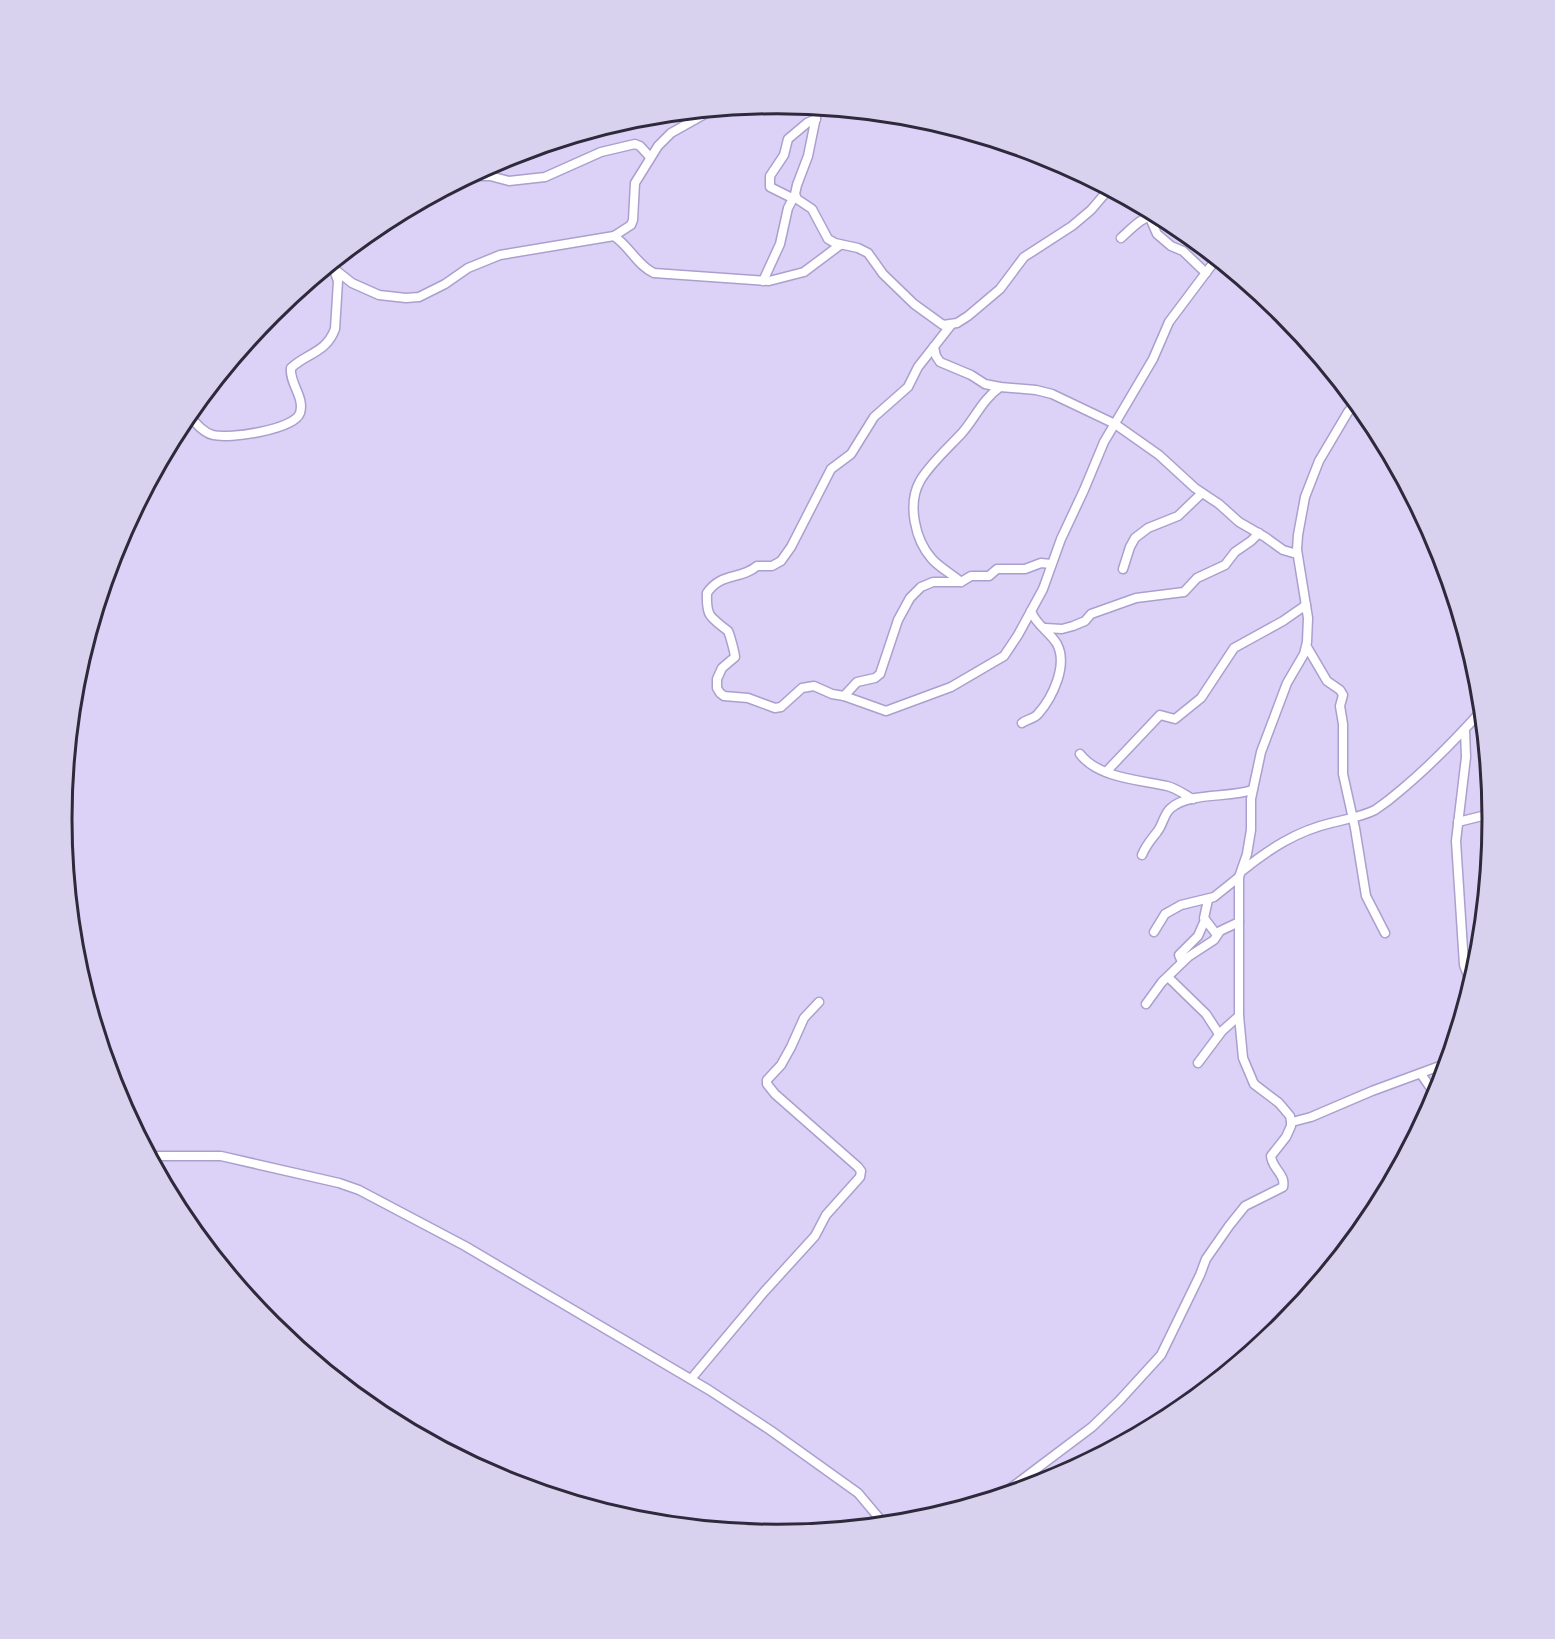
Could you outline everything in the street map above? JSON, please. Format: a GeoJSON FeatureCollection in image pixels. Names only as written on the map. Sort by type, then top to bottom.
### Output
{"type":"FeatureCollection","features":[{"type":"Feature","properties":{"kind":"street"},"geometry":{"type":"LineString","coordinates":[[763,281],[780,244],[808,156],[817,116]]}},
{"type":"Feature","properties":{"kind":"street"},"geometry":{"type":"LineString","coordinates":[[335,270],[364,290],[379,295],[419,297],[468,268],[500,255],[614,236],[631,225],[635,183],[650,157],[663,139],[696,119]]}},
{"type":"Feature","properties":{"kind":"street"},"geometry":{"type":"LineString","coordinates":[[816,119],[807,123],[788,139],[784,155],[770,177],[770,187],[794,196],[812,209],[828,239],[868,253],[883,274],[914,304],[939,324],[951,325]]}},
{"type":"Feature","properties":{"kind":"street"},"geometry":{"type":"LineString","coordinates":[[490,176],[509,181],[545,177],[601,152],[635,144],[650,157]]}},
{"type":"Feature","properties":{"kind":"street"},"geometry":{"type":"LineString","coordinates":[[1104,195],[1091,210],[1072,226],[1024,257],[1008,281],[992,296],[968,316],[951,325],[918,367],[908,387],[874,417],[851,454],[831,469],[820,486],[791,547],[781,561],[772,566],[757,566],[752,570],[726,577],[718,581],[707,593],[709,614],[713,621],[728,630],[735,652],[735,657],[722,668],[717,679],[720,693],[724,696],[748,698],[775,708],[781,707],[801,688],[814,686],[886,711],[951,687],[1004,656],[1043,589],[1051,564],[1098,454],[1153,359],[1169,322],[1212,264]]}},
{"type":"Feature","properties":{"kind":"street"},"geometry":{"type":"LineString","coordinates":[[1121,238],[1145,218]]}},
{"type":"Feature","properties":{"kind":"street"},"geometry":{"type":"LineString","coordinates":[[1154,224],[1157,234],[1170,246],[1183,251],[1206,273]]}},
{"type":"Feature","properties":{"kind":"street"},"geometry":{"type":"LineString","coordinates":[[614,236],[628,247],[646,269],[654,273],[763,281],[804,272],[840,245]]}},
{"type":"Feature","properties":{"kind":"street"},"geometry":{"type":"LineString","coordinates":[[195,422],[204,431],[212,435],[223,436],[255,433],[296,418],[301,404],[290,374],[291,368],[320,351],[328,343],[335,329],[338,281],[333,272]]}},
{"type":"Feature","properties":{"kind":"street"},"geometry":{"type":"LineString","coordinates":[[934,347],[937,358],[944,364],[971,375],[985,384],[1052,394],[1116,424],[1150,448],[1202,494],[1219,504],[1239,522],[1283,550],[1297,554]]}},
{"type":"Feature","properties":{"kind":"street"},"geometry":{"type":"LineString","coordinates":[[961,582],[930,556],[918,534],[915,525],[917,489],[927,472],[966,429],[992,393],[1000,387]]}},
{"type":"Feature","properties":{"kind":"street"},"geometry":{"type":"LineString","coordinates":[[1019,1482],[1092,1427],[1161,1355],[1206,1259],[1216,1244],[1245,1206],[1283,1187],[1282,1177],[1273,1165],[1271,1156],[1286,1137],[1292,1122],[1286,1110],[1254,1084],[1243,1058],[1239,1016],[1240,874],[1247,854],[1251,830],[1252,790],[1261,752],[1287,683],[1306,647],[1308,633],[1306,604],[1297,554],[1300,519],[1319,461],[1351,409]]}},
{"type":"Feature","properties":{"kind":"street"},"geometry":{"type":"LineString","coordinates":[[1123,569],[1135,538],[1154,525],[1178,516],[1202,494]]}},
{"type":"Feature","properties":{"kind":"street"},"geometry":{"type":"LineString","coordinates":[[1045,628],[1066,628],[1082,623],[1091,614],[1136,598],[1184,592],[1197,578],[1225,565],[1235,552],[1251,541],[1258,532]]}},
{"type":"Feature","properties":{"kind":"street"},"geometry":{"type":"LineString","coordinates":[[844,696],[857,682],[875,678],[880,674],[896,627],[910,598],[927,583],[961,582],[971,576],[989,576],[998,569],[1025,569],[1041,563],[1051,564]]}},
{"type":"Feature","properties":{"kind":"street"},"geometry":{"type":"LineString","coordinates":[[1106,772],[1160,715],[1175,719],[1201,698],[1234,648],[1283,621],[1306,604]]}},
{"type":"Feature","properties":{"kind":"street"},"geometry":{"type":"LineString","coordinates":[[1022,723],[1038,714],[1046,702],[1058,678],[1062,655],[1045,628],[1036,622],[1031,611]]}},
{"type":"Feature","properties":{"kind":"street"},"geometry":{"type":"LineString","coordinates":[[1306,647],[1327,681],[1343,695],[1340,706],[1343,724],[1343,774],[1366,896],[1385,933]]}},
{"type":"Feature","properties":{"kind":"street"},"geometry":{"type":"LineString","coordinates":[[1154,932],[1165,914],[1172,909],[1208,900],[1223,892],[1240,874],[1286,839],[1375,810],[1433,763],[1475,718]]}},
{"type":"Feature","properties":{"kind":"street"},"geometry":{"type":"LineString","coordinates":[[1465,730],[1466,764],[1456,841],[1466,970]]}},
{"type":"Feature","properties":{"kind":"street"},"geometry":{"type":"LineString","coordinates":[[1080,754],[1091,766],[1106,772],[1167,786],[1193,799]]}},
{"type":"Feature","properties":{"kind":"street"},"geometry":{"type":"LineString","coordinates":[[1142,855],[1146,846],[1158,832],[1170,808],[1193,799],[1239,794],[1252,790]]}},
{"type":"Feature","properties":{"kind":"street"},"geometry":{"type":"LineString","coordinates":[[1458,822],[1483,816]]}},
{"type":"Feature","properties":{"kind":"street"},"geometry":{"type":"LineString","coordinates":[[1208,900],[1204,914],[1205,920],[1217,935]]}},
{"type":"Feature","properties":{"kind":"street"},"geometry":{"type":"LineString","coordinates":[[1182,962],[1179,955],[1198,936],[1205,920]]}},
{"type":"Feature","properties":{"kind":"street"},"geometry":{"type":"LineString","coordinates":[[1146,1004],[1182,962],[1214,940],[1227,927],[1239,922]]}},
{"type":"Feature","properties":{"kind":"street"},"geometry":{"type":"LineString","coordinates":[[1167,977],[1206,1014],[1219,1034]]}},
{"type":"Feature","properties":{"kind":"street"},"geometry":{"type":"LineString","coordinates":[[691,1379],[815,1236],[826,1215],[860,1177],[861,1171],[858,1167],[775,1094],[767,1084],[767,1080],[781,1065],[804,1018],[819,1002]]}},
{"type":"Feature","properties":{"kind":"street"},"geometry":{"type":"LineString","coordinates":[[1198,1063],[1219,1034],[1239,1016]]}},
{"type":"Feature","properties":{"kind":"street"},"geometry":{"type":"LineString","coordinates":[[1292,1122],[1311,1117],[1372,1091],[1438,1067]]}},
{"type":"Feature","properties":{"kind":"street"},"geometry":{"type":"LineString","coordinates":[[1421,1074],[1430,1087]]}},
{"type":"Feature","properties":{"kind":"street"},"geometry":{"type":"LineString","coordinates":[[158,1156],[229,1157],[339,1183],[358,1190],[465,1246],[691,1379],[770,1430],[858,1493],[879,1517]]}}]}
